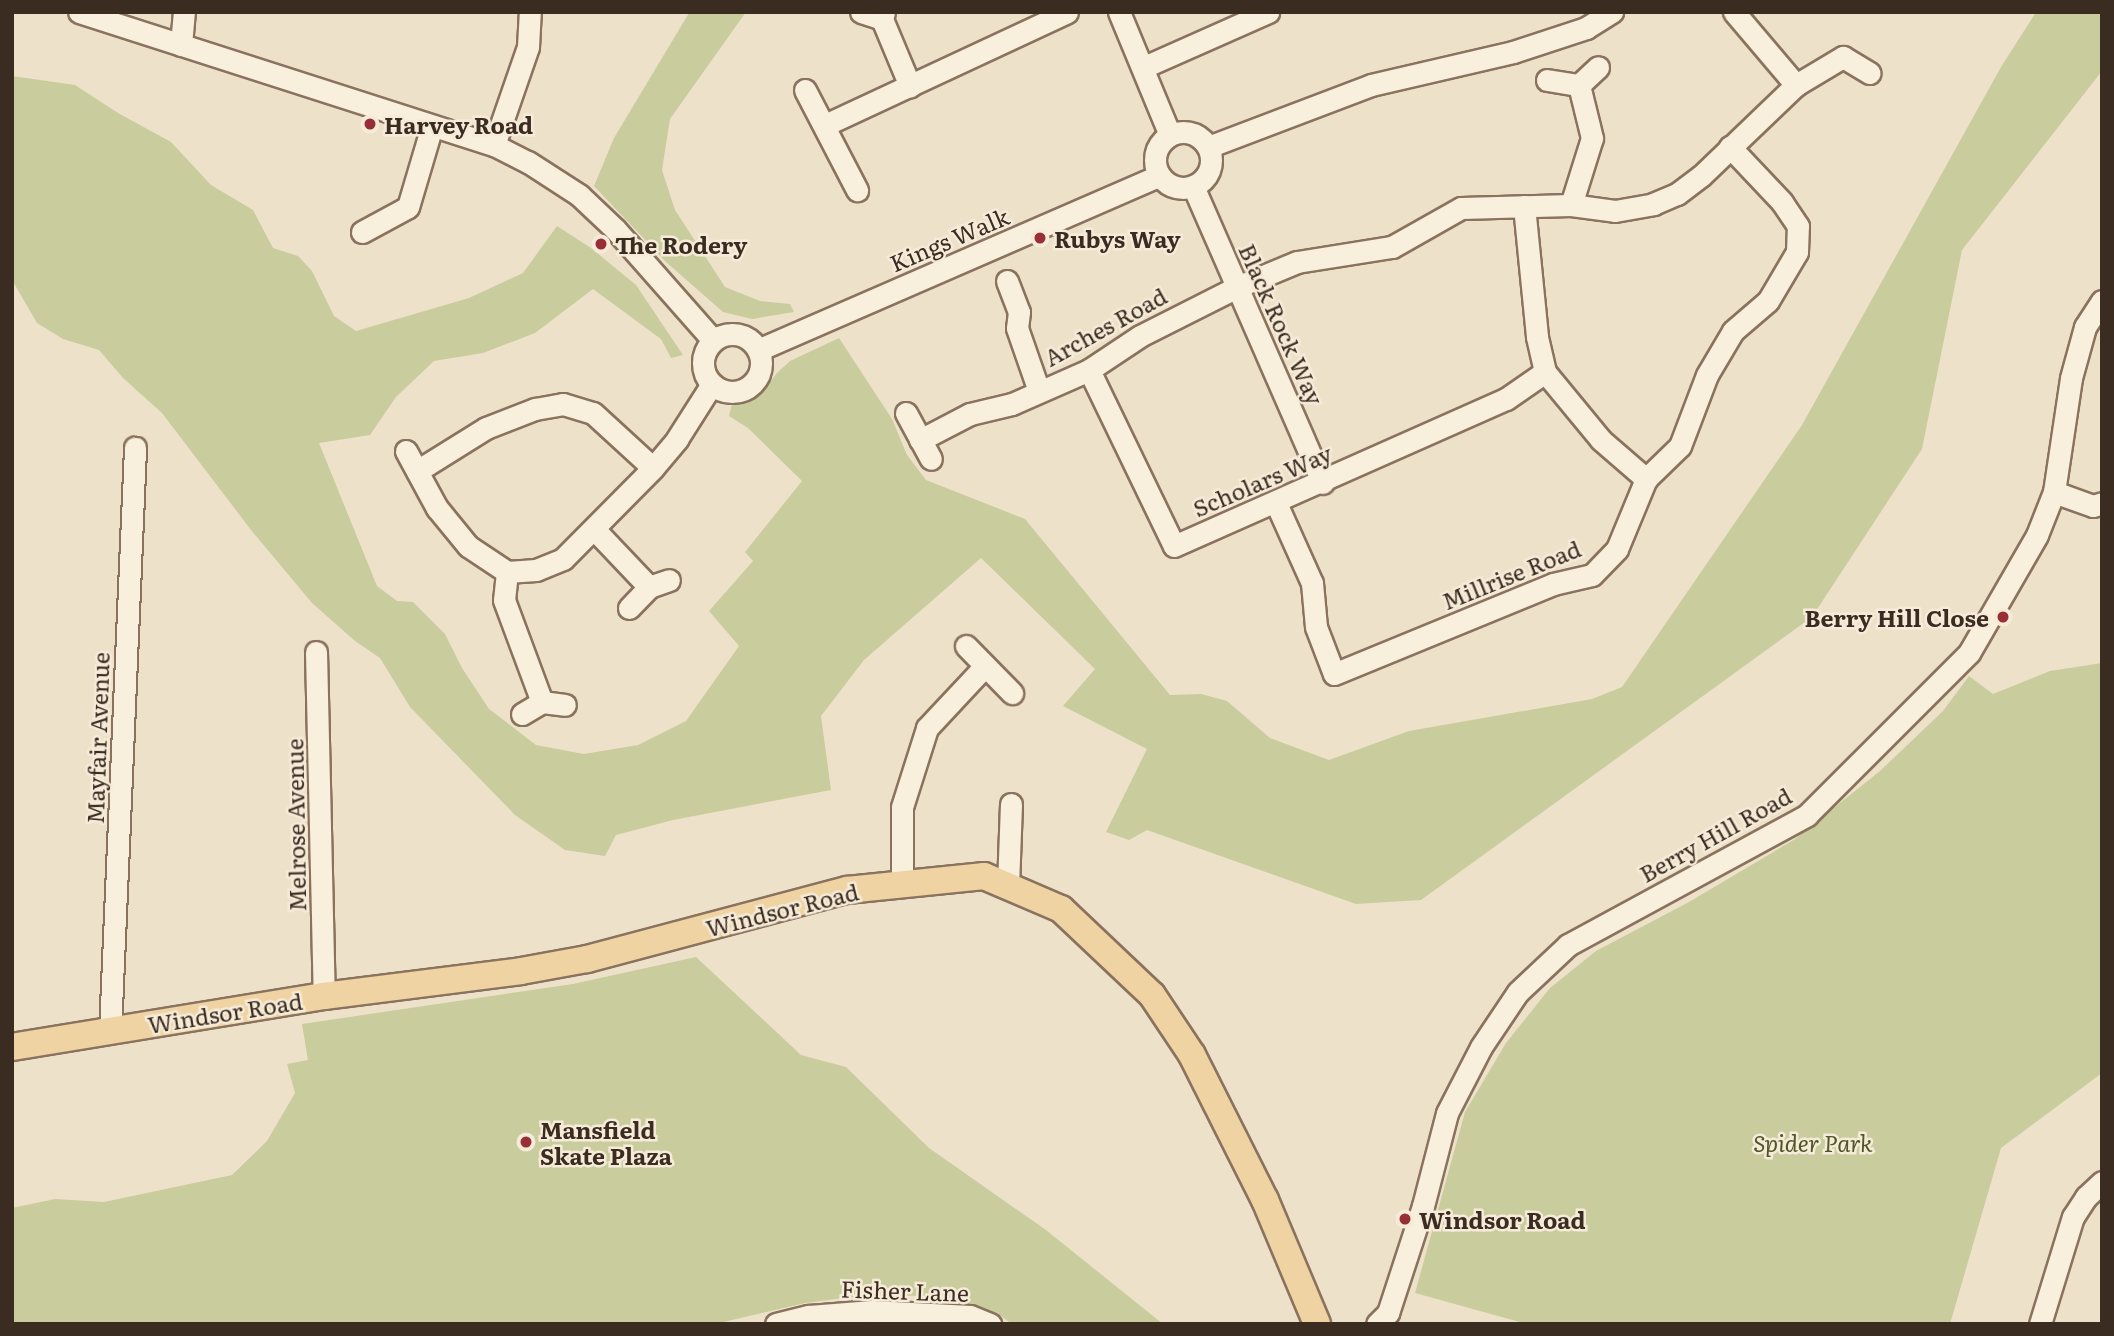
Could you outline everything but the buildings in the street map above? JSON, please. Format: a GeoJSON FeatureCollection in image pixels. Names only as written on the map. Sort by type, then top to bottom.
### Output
{"type":"FeatureCollection","features":[{"type":"Feature","properties":{"kind":"main road","name":"Windsor Road"},"geometry":{"type":"LineString","coordinates":[[12,1047],[324,996],[521,971],[587,959],[847,890],[984,876],[1061,909],[1152,995],[1192,1055],[1265,1200],[1317,1324]]}},
{"type":"Feature","properties":{"kind":"street"},"geometry":{"type":"LineString","coordinates":[[79,12],[494,145],[579,195],[615,229],[713,340]]}},
{"type":"Feature","properties":{"kind":"street"},"geometry":{"type":"LineString","coordinates":[[181,45],[184,12]]}},
{"type":"Feature","properties":{"kind":"street"},"geometry":{"type":"LineString","coordinates":[[494,145],[528,47],[530,12]]}},
{"type":"Feature","properties":{"kind":"street"},"geometry":{"type":"LineString","coordinates":[[861,12],[883,15],[902,98]]}},
{"type":"Feature","properties":{"kind":"street"},"geometry":{"type":"LineString","coordinates":[[825,125],[902,98],[1067,12]]}},
{"type":"Feature","properties":{"kind":"street"},"geometry":{"type":"LineString","coordinates":[[1119,12],[1170,135]]}},
{"type":"Feature","properties":{"kind":"street"},"geometry":{"type":"LineString","coordinates":[[1144,67],[1268,12]]}},
{"type":"Feature","properties":{"kind":"street"},"geometry":{"type":"LineString","coordinates":[[1208,147],[1371,85],[1513,52],[1586,28],[1612,12]]}},
{"type":"Feature","properties":{"kind":"street"},"geometry":{"type":"LineString","coordinates":[[1734,12],[1796,85]]}},
{"type":"Feature","properties":{"kind":"street","name":"Arches Road"},"geometry":{"type":"LineString","coordinates":[[920,440],[970,414],[1012,404],[1089,370],[1172,319],[1237,287],[1297,262],[1392,247],[1461,208],[1571,205],[1615,211],[1653,204],[1677,194],[1796,85],[1848,48],[1870,74]]}},
{"type":"Feature","properties":{"kind":"street"},"geometry":{"type":"LineString","coordinates":[[1579,85],[1598,67]]}},
{"type":"Feature","properties":{"kind":"street"},"geometry":{"type":"LineString","coordinates":[[1547,80],[1579,85]]}},
{"type":"Feature","properties":{"kind":"street"},"geometry":{"type":"LineString","coordinates":[[1571,205],[1592,138],[1579,85]]}},
{"type":"Feature","properties":{"kind":"street"},"geometry":{"type":"LineString","coordinates":[[805,90],[857,190]]}},
{"type":"Feature","properties":{"kind":"street"},"geometry":{"type":"LineString","coordinates":[[362,232],[408,207],[432,126]]}},
{"type":"Feature","properties":{"kind":"street"},"geometry":{"type":"LineString","coordinates":[[1178,132],[1195,135],[1208,147],[1211,156],[1207,174],[1193,186],[1174,187],[1160,175],[1155,158],[1157,149],[1170,135],[1178,132]]}},
{"type":"Feature","properties":{"kind":"street","name":"Millrise Road"},"geometry":{"type":"LineString","coordinates":[[1276,503],[1312,583],[1316,627],[1334,674],[1553,584],[1591,575],[1617,549],[1646,479],[1680,446],[1707,375],[1733,331],[1768,301],[1797,252],[1798,226],[1782,202],[1730,147]]}},
{"type":"Feature","properties":{"kind":"street","name":"Kings Walk"},"geometry":{"type":"LineString","coordinates":[[758,350],[1160,175]]}},
{"type":"Feature","properties":{"kind":"street","name":"Black Rock Way"},"geometry":{"type":"LineString","coordinates":[[1193,186],[1323,483]]}},
{"type":"Feature","properties":{"kind":"street"},"geometry":{"type":"LineString","coordinates":[[1524,206],[1537,337],[1545,372],[1601,440],[1646,479]]}},
{"type":"Feature","properties":{"kind":"street"},"geometry":{"type":"LineString","coordinates":[[1007,281],[1020,312],[1017,328],[1039,391]]}},
{"type":"Feature","properties":{"kind":"street","name":"Berry Hill Road"},"geometry":{"type":"LineString","coordinates":[[1377,1324],[1388,1313],[1423,1206],[1447,1113],[1480,1046],[1518,992],[1568,945],[1807,815],[1969,653],[2038,535],[2054,492],[2071,378],[2085,327],[2102,301]]}},
{"type":"Feature","properties":{"kind":"street"},"geometry":{"type":"LineString","coordinates":[[729,334],[747,337],[758,350],[761,367],[753,384],[737,392],[719,389],[712,384],[703,367],[704,357],[713,340],[729,334]]}},
{"type":"Feature","properties":{"kind":"street","name":"Scholars Way"},"geometry":{"type":"LineString","coordinates":[[1089,370],[1174,547],[1323,483],[1506,399],[1545,372]]}},
{"type":"Feature","properties":{"kind":"street"},"geometry":{"type":"LineString","coordinates":[[406,450],[437,508],[468,546],[507,572],[536,570],[563,558],[653,468],[677,439],[712,384]]}},
{"type":"Feature","properties":{"kind":"street"},"geometry":{"type":"LineString","coordinates":[[417,471],[486,428],[535,409],[563,404],[593,413],[653,468]]}},
{"type":"Feature","properties":{"kind":"street"},"geometry":{"type":"LineString","coordinates":[[905,413],[931,459]]}},
{"type":"Feature","properties":{"kind":"street","name":"Mayfair Avenue"},"geometry":{"type":"LineString","coordinates":[[110,1031],[135,448]]}},
{"type":"Feature","properties":{"kind":"street"},"geometry":{"type":"LineString","coordinates":[[2054,492],[2093,506],[2102,503]]}},
{"type":"Feature","properties":{"kind":"street"},"geometry":{"type":"LineString","coordinates":[[594,529],[659,584],[629,608]]}},
{"type":"Feature","properties":{"kind":"street"},"geometry":{"type":"LineString","coordinates":[[507,572],[504,600],[542,702]]}},
{"type":"Feature","properties":{"kind":"street"},"geometry":{"type":"LineString","coordinates":[[966,646],[1012,694]]}},
{"type":"Feature","properties":{"kind":"street","name":"Melrose Avenue"},"geometry":{"type":"LineString","coordinates":[[316,652],[324,996]]}},
{"type":"Feature","properties":{"kind":"street"},"geometry":{"type":"LineString","coordinates":[[902,884],[902,807],[927,727],[985,666]]}},
{"type":"Feature","properties":{"kind":"street"},"geometry":{"type":"LineString","coordinates":[[522,714],[542,702],[565,705]]}},
{"type":"Feature","properties":{"kind":"street"},"geometry":{"type":"LineString","coordinates":[[1008,886],[1012,804]]}},
{"type":"Feature","properties":{"kind":"street"},"geometry":{"type":"LineString","coordinates":[[2040,1324],[2073,1217],[2086,1197],[2102,1182]]}},
{"type":"Feature","properties":{"kind":"street","name":"Fisher Lane"},"geometry":{"type":"LineString","coordinates":[[776,1324],[809,1316],[970,1316],[990,1324]]}},
{"type":"Feature","properties":{"kind":"green space"},"geometry":{"type":"Polygon","coordinates":[[[746,12],[670,119],[662,170],[675,210],[725,287],[760,301],[790,304],[794,312],[752,319],[723,312],[666,262],[594,186],[614,138],[689,13],[746,12]]]}},
{"type":"Feature","properties":{"kind":"green space"},"geometry":{"type":"Polygon","coordinates":[[[2036,12],[2102,12],[2102,71],[1962,250],[1922,449],[1812,617],[1421,900],[1356,904],[1147,830],[1129,840],[1106,832],[1147,749],[1063,706],[1095,669],[981,558],[864,660],[821,716],[831,790],[673,820],[616,835],[605,856],[565,850],[515,815],[410,707],[380,658],[355,641],[312,603],[251,530],[162,413],[123,378],[99,350],[63,339],[37,323],[12,280],[12,76],[75,85],[118,113],[171,142],[211,185],[253,210],[273,248],[298,256],[312,271],[334,316],[356,331],[469,298],[523,273],[557,226],[591,248],[636,285],[683,355],[671,358],[661,339],[593,289],[535,333],[483,353],[434,361],[396,397],[370,435],[319,443],[377,586],[397,601],[413,602],[445,634],[462,668],[489,709],[536,745],[584,754],[638,745],[686,721],[739,646],[709,611],[753,561],[745,552],[802,481],[748,428],[729,416],[732,404],[748,403],[762,394],[776,374],[790,361],[839,338],[892,419],[907,455],[926,480],[1025,519],[1170,695],[1201,694],[1227,701],[1270,738],[1329,760],[1409,731],[1592,699],[1622,687],[1802,425],[2001,67],[2036,12]]]}},
{"type":"Feature","properties":{"kind":"green space","name":"Spider Park"},"geometry":{"type":"Polygon","coordinates":[[[2102,663],[2102,1073],[2001,1148],[1950,1324],[1527,1324],[1415,1293],[1465,1112],[1506,1043],[1550,988],[1596,951],[1689,902],[1795,839],[1880,771],[1943,711],[1969,676],[1993,694],[2050,671],[2102,663]]]}},
{"type":"Feature","properties":{"kind":"green space"},"geometry":{"type":"Polygon","coordinates":[[[696,957],[801,1055],[846,1067],[929,1148],[1046,1230],[1163,1324],[1012,1324],[997,1313],[925,1296],[867,1295],[805,1303],[715,1324],[12,1324],[12,1208],[55,1199],[104,1202],[232,1175],[267,1141],[295,1093],[287,1064],[308,1060],[302,1024],[573,984],[696,957]]]}},
{"type":"Feature","properties":{"kind":"place","name":"Harvey Road"},"geometry":{"type":"Point","coordinates":[370,124]}},
{"type":"Feature","properties":{"kind":"place","name":"Rubys Way"},"geometry":{"type":"Point","coordinates":[1040,238]}},
{"type":"Feature","properties":{"kind":"place","name":"The Rodery"},"geometry":{"type":"Point","coordinates":[601,244]}},
{"type":"Feature","properties":{"kind":"place","name":"Berry Hill Close"},"geometry":{"type":"Point","coordinates":[2003,617]}},
{"type":"Feature","properties":{"kind":"place","name":"Mansfield Skate Plaza"},"geometry":{"type":"Point","coordinates":[526,1142]}},
{"type":"Feature","properties":{"kind":"place","name":"Windsor Road"},"geometry":{"type":"Point","coordinates":[1405,1219]}}]}
